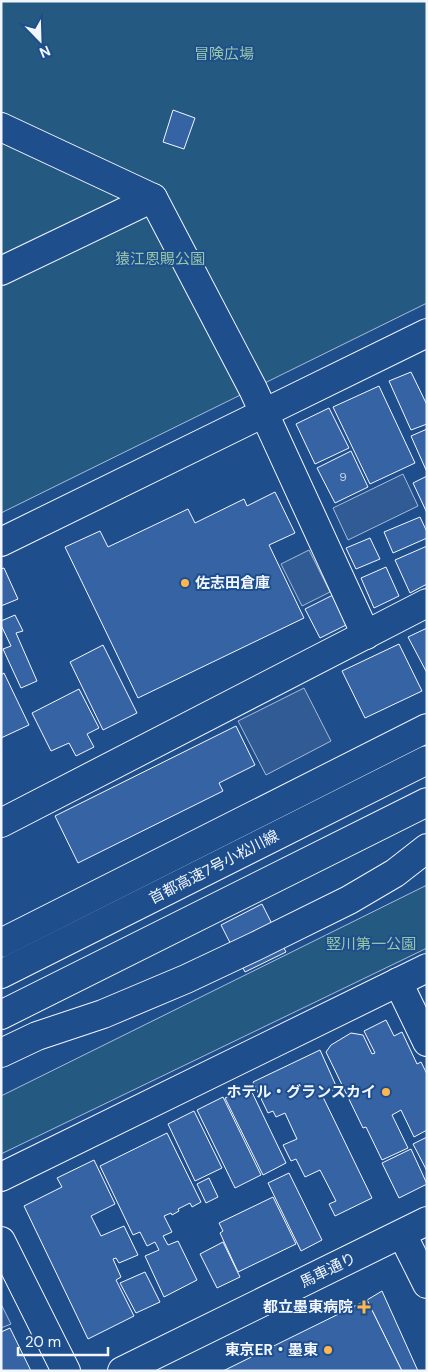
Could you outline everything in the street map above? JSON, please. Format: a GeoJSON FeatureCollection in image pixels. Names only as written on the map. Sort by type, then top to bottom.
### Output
{"type":"FeatureCollection","features":[{"type":"Feature","properties":{"kind":"main road"},"geometry":{"type":"LineString","coordinates":[[1,127],[153,198],[253,389],[366,635]]}},
{"type":"Feature","properties":{"kind":"main road"},"geometry":{"type":"LineString","coordinates":[[1,271],[153,198]]}},
{"type":"Feature","properties":{"kind":"main road"},"geometry":{"type":"LineString","coordinates":[[1,542],[427,333]]}},
{"type":"Feature","properties":{"kind":"main road"},"geometry":{"type":"LineString","coordinates":[[1,823],[427,604]]}},
{"type":"Feature","properties":{"kind":"main road"},"geometry":{"type":"LineString","coordinates":[[1,943],[427,728]]}},
{"type":"Feature","properties":{"kind":"main road","name":"首都高速7号小松川線"},"geometry":{"type":"LineString","coordinates":[[1,974],[427,760]]}},
{"type":"Feature","properties":{"kind":"main road"},"geometry":{"type":"LineString","coordinates":[[1,1015],[427,802]]}},
{"type":"Feature","properties":{"kind":"main road"},"geometry":{"type":"LineString","coordinates":[[1,1052],[37,1036],[103,1014],[256,946],[349,900],[395,873],[427,848]]}},
{"type":"Feature","properties":{"kind":"main road"},"geometry":{"type":"LineString","coordinates":[[1,1177],[427,968]]}},
{"type":"Feature","properties":{"kind":"main road"},"geometry":{"type":"LineString","coordinates":[[398,982],[427,1042]]}},
{"type":"Feature","properties":{"kind":"main road","name":"馬車通り"},"geometry":{"type":"LineString","coordinates":[[122,1371],[427,1221]]}},
{"type":"Feature","properties":{"kind":"main road"},"geometry":{"type":"LineString","coordinates":[[402,1234],[427,1284]]}},
{"type":"Feature","properties":{"kind":"main road"},"geometry":{"type":"LineString","coordinates":[[1,1241],[66,1371]]}},
{"type":"Feature","properties":{"kind":"green space","name":"猿江恩賜公園"},"geometry":{"type":"Polygon","coordinates":[[[1,1],[427,1],[427,303],[1,513],[1,1]]]}},
{"type":"Feature","properties":{"kind":"green space","name":"竪川第一公園"},"geometry":{"type":"Polygon","coordinates":[[[427,885],[427,948],[1,1154],[1,1096],[427,885]]]}},
{"type":"Feature","properties":{"kind":"shaded area"},"geometry":{"type":"Polygon","coordinates":[[[403,474],[418,506],[348,540],[333,508],[403,474]]]}},
{"type":"Feature","properties":{"kind":"shaded area"},"geometry":{"type":"Polygon","coordinates":[[[309,550],[330,592],[302,606],[281,564],[309,550]]]}},
{"type":"Feature","properties":{"kind":"shaded area"},"geometry":{"type":"Polygon","coordinates":[[[304,688],[331,741],[266,775],[238,721],[304,688]]]}},
{"type":"Feature","properties":{"kind":"shaded area"},"geometry":{"type":"Polygon","coordinates":[[[1,1304],[11,1324],[1,1328],[1,1304]]]}},
{"type":"Feature","properties":{"kind":"building"},"geometry":{"type":"Polygon","coordinates":[[[173,110],[195,118],[184,149],[163,142],[173,110]]]}},
{"type":"Feature","properties":{"kind":"building"},"geometry":{"type":"Polygon","coordinates":[[[411,372],[427,405],[427,424],[411,430],[389,381],[411,372]]]}},
{"type":"Feature","properties":{"kind":"building"},"geometry":{"type":"Polygon","coordinates":[[[379,386],[415,463],[370,484],[333,407],[379,386]]]}},
{"type":"Feature","properties":{"kind":"building"},"geometry":{"type":"Polygon","coordinates":[[[329,408],[349,448],[315,464],[296,424],[329,408]]]}},
{"type":"Feature","properties":{"kind":"building"},"geometry":{"type":"Polygon","coordinates":[[[427,429],[427,470],[426,470],[411,436],[427,429]]]}},
{"type":"Feature","properties":{"kind":"building"},"geometry":{"type":"Polygon","coordinates":[[[351,451],[368,487],[335,503],[317,468],[351,451]]]}},
{"type":"Feature","properties":{"kind":"building"},"geometry":{"type":"Polygon","coordinates":[[[427,476],[427,513],[413,483],[427,476]]]}},
{"type":"Feature","properties":{"kind":"building","name":"佐志田倉庫"},"geometry":{"type":"Polygon","coordinates":[[[275,492],[295,533],[269,545],[304,618],[138,698],[65,547],[100,531],[108,547],[188,509],[195,523],[244,499],[247,506],[275,492]]]}},
{"type":"Feature","properties":{"kind":"building"},"geometry":{"type":"Polygon","coordinates":[[[420,517],[427,532],[427,538],[393,553],[384,532],[420,517]]]}},
{"type":"Feature","properties":{"kind":"building"},"geometry":{"type":"Polygon","coordinates":[[[370,538],[380,559],[356,569],[346,548],[370,538]]]}},
{"type":"Feature","properties":{"kind":"building"},"geometry":{"type":"Polygon","coordinates":[[[427,546],[427,584],[410,593],[395,560],[427,546]]]}},
{"type":"Feature","properties":{"kind":"building"},"geometry":{"type":"Polygon","coordinates":[[[386,567],[399,596],[374,608],[361,578],[386,567]]]}},
{"type":"Feature","properties":{"kind":"building"},"geometry":{"type":"Polygon","coordinates":[[[4,568],[18,599],[1,606],[1,569],[4,568]]]}},
{"type":"Feature","properties":{"kind":"building"},"geometry":{"type":"Polygon","coordinates":[[[333,595],[348,624],[320,638],[305,609],[333,595]]]}},
{"type":"Feature","properties":{"kind":"building"},"geometry":{"type":"Polygon","coordinates":[[[15,615],[23,631],[16,633],[37,681],[21,688],[3,649],[11,646],[1,625],[1,621],[15,615]]]}},
{"type":"Feature","properties":{"kind":"building"},"geometry":{"type":"Polygon","coordinates":[[[427,628],[427,673],[408,637],[427,628]]]}},
{"type":"Feature","properties":{"kind":"building"},"geometry":{"type":"Polygon","coordinates":[[[399,644],[422,691],[365,718],[342,671],[399,644]]]}},
{"type":"Feature","properties":{"kind":"building"},"geometry":{"type":"Polygon","coordinates":[[[103,645],[137,713],[103,730],[70,662],[103,645]]]}},
{"type":"Feature","properties":{"kind":"building"},"geometry":{"type":"Polygon","coordinates":[[[4,673],[29,725],[1,738],[1,675],[4,673]]]}},
{"type":"Feature","properties":{"kind":"building"},"geometry":{"type":"Polygon","coordinates":[[[79,689],[99,728],[87,734],[94,747],[76,756],[69,743],[51,751],[32,713],[79,689]]]}},
{"type":"Feature","properties":{"kind":"building"},"geometry":{"type":"Polygon","coordinates":[[[236,726],[255,765],[219,783],[223,791],[78,863],[55,816],[236,726]]]}},
{"type":"Feature","properties":{"kind":"building"},"geometry":{"type":"Polygon","coordinates":[[[262,904],[286,952],[245,972],[221,925],[262,904]]]}},
{"type":"Feature","properties":{"kind":"building","name":"ホテル・グランスカイ"},"geometry":{"type":"Polygon","coordinates":[[[386,1020],[394,1036],[402,1032],[417,1064],[421,1062],[427,1074],[427,1130],[414,1137],[401,1110],[392,1115],[408,1148],[382,1160],[366,1127],[363,1128],[326,1052],[331,1045],[351,1033],[363,1035],[372,1054],[375,1053],[364,1031],[386,1020]]]}},
{"type":"Feature","properties":{"kind":"building"},"geometry":{"type":"Polygon","coordinates":[[[320,1050],[337,1088],[322,1095],[372,1198],[335,1216],[329,1204],[336,1201],[320,1170],[305,1177],[296,1159],[291,1161],[283,1145],[297,1139],[285,1113],[276,1117],[273,1111],[268,1113],[253,1082],[320,1050]]]}},
{"type":"Feature","properties":{"kind":"building"},"geometry":{"type":"Polygon","coordinates":[[[249,1086],[286,1163],[263,1175],[225,1098],[249,1086]]]}},
{"type":"Feature","properties":{"kind":"building"},"geometry":{"type":"Polygon","coordinates":[[[223,1097],[261,1175],[235,1188],[197,1110],[223,1097]]]}},
{"type":"Feature","properties":{"kind":"building"},"geometry":{"type":"Polygon","coordinates":[[[194,1111],[222,1168],[195,1181],[168,1124],[194,1111]]]}},
{"type":"Feature","properties":{"kind":"building"},"geometry":{"type":"Polygon","coordinates":[[[167,1133],[201,1202],[192,1207],[190,1203],[178,1209],[179,1211],[172,1215],[171,1213],[164,1216],[172,1232],[163,1236],[168,1245],[178,1241],[197,1280],[164,1297],[145,1256],[159,1250],[155,1242],[147,1246],[140,1232],[133,1235],[100,1166],[167,1133]]]}},
{"type":"Feature","properties":{"kind":"building"},"geometry":{"type":"Polygon","coordinates":[[[427,1137],[427,1171],[413,1144],[427,1137]]]}},
{"type":"Feature","properties":{"kind":"building"},"geometry":{"type":"Polygon","coordinates":[[[411,1149],[427,1184],[399,1198],[382,1163],[411,1149]]]}},
{"type":"Feature","properties":{"kind":"building"},"geometry":{"type":"Polygon","coordinates":[[[94,1160],[115,1204],[91,1216],[101,1236],[124,1226],[138,1255],[119,1263],[116,1258],[113,1259],[121,1277],[116,1280],[134,1316],[88,1339],[24,1206],[62,1187],[57,1178],[94,1160]]]}},
{"type":"Feature","properties":{"kind":"building"},"geometry":{"type":"Polygon","coordinates":[[[289,1173],[322,1240],[301,1251],[268,1183],[289,1173]]]}},
{"type":"Feature","properties":{"kind":"building"},"geometry":{"type":"Polygon","coordinates":[[[209,1178],[218,1197],[206,1203],[197,1184],[209,1178]]]}},
{"type":"Feature","properties":{"kind":"building"},"geometry":{"type":"Polygon","coordinates":[[[273,1197],[296,1244],[238,1272],[220,1233],[223,1231],[219,1223],[273,1197]]]}},
{"type":"Feature","properties":{"kind":"building"},"geometry":{"type":"Polygon","coordinates":[[[223,1242],[240,1277],[217,1288],[200,1254],[223,1242]]]}},
{"type":"Feature","properties":{"kind":"building"},"geometry":{"type":"Polygon","coordinates":[[[145,1272],[160,1302],[136,1313],[120,1283],[145,1272]]]}},
{"type":"Feature","properties":{"kind":"building"},"geometry":{"type":"Polygon","coordinates":[[[382,1291],[418,1371],[402,1371],[367,1300],[382,1291]]]}},
{"type":"Feature","properties":{"kind":"building","name":"東京ER・墨東"},"geometry":{"type":"Polygon","coordinates":[[[367,1300],[402,1371],[223,1371],[367,1300]]]}},
{"type":"Feature","properties":{"kind":"building"},"geometry":{"type":"Polygon","coordinates":[[[10,1328],[31,1371],[1,1371],[1,1332],[10,1328]]]}},
{"type":"Feature","properties":{"kind":"place","name":"佐志田倉庫"},"geometry":{"type":"Point","coordinates":[185,583]}},
{"type":"Feature","properties":{"kind":"place","name":"ホテル・グランスカイ"},"geometry":{"type":"Point","coordinates":[386,1092]}},
{"type":"Feature","properties":{"kind":"place","name":"都立墨東病院"},"geometry":{"type":"Point","coordinates":[364,1307]}},
{"type":"Feature","properties":{"kind":"place","name":"東京ER・墨東"},"geometry":{"type":"Point","coordinates":[328,1350]}},
{"type":"Feature","properties":{"kind":"park label","name":"冒険広場"},"geometry":{"type":"Point","coordinates":[224,54]}}]}
